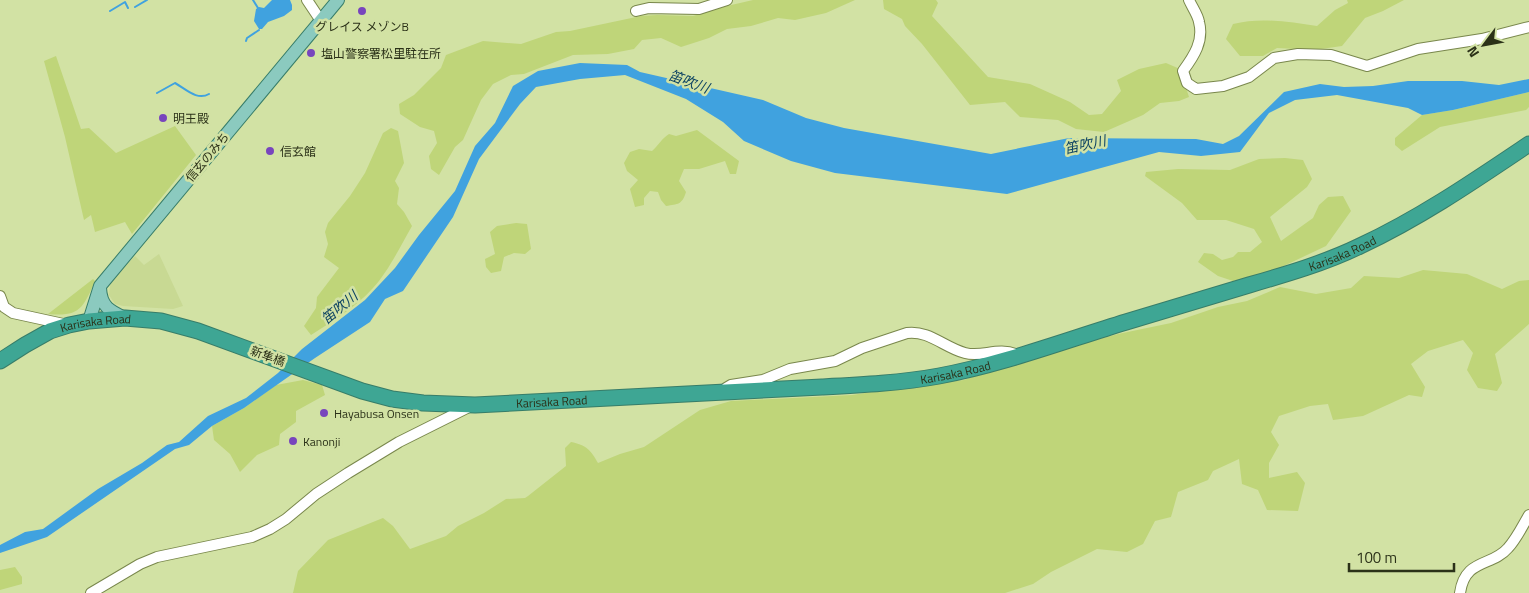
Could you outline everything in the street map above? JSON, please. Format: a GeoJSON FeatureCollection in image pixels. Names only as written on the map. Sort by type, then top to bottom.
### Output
{"type":"FeatureCollection","features":[{"type":"Feature","properties":{"kind":"highway","name":"Karisaka Road"},"geometry":{"type":"LineString","coordinates":[[337,382],[392,399],[423,403],[475,404],[876,384],[939,376],[1018,355],[1290,272],[1352,250],[1420,215],[1529,144]]}},
{"type":"Feature","properties":{"kind":"highway","name":"Karisaka Road"},"geometry":{"type":"LineString","coordinates":[[0,361],[41,335],[89,321],[125,318],[161,321],[198,331]]}},
{"type":"Feature","properties":{"kind":"highway","name":"新隼橋"},"geometry":{"type":"LineString","coordinates":[[198,331],[337,382]]}},
{"type":"Feature","properties":{"kind":"main road","name":"信玄のみち"},"geometry":{"type":"LineString","coordinates":[[89,321],[100,286],[338,0]]}},
{"type":"Feature","properties":{"kind":"main road"},"geometry":{"type":"LineString","coordinates":[[100,286],[104,303],[109,310],[125,318]]}},
{"type":"Feature","properties":{"kind":"street"},"geometry":{"type":"LineString","coordinates":[[308,0],[321,21]]}},
{"type":"Feature","properties":{"kind":"street"},"geometry":{"type":"LineString","coordinates":[[636,11],[649,8],[698,9],[727,0]]}},
{"type":"Feature","properties":{"kind":"street"},"geometry":{"type":"LineString","coordinates":[[1189,0],[1199,21],[1201,40],[1183,71],[1187,83],[1196,89],[1222,86],[1250,77],[1274,58],[1298,54],[1331,55],[1367,66],[1418,49],[1482,39],[1529,27]]}},
{"type":"Feature","properties":{"kind":"street"},"geometry":{"type":"LineString","coordinates":[[0,296],[4,307],[13,313],[70,325]]}},
{"type":"Feature","properties":{"kind":"street"},"geometry":{"type":"LineString","coordinates":[[719,393],[731,385],[763,380],[790,369],[827,363],[862,348],[907,333],[915,332],[925,335],[965,353],[1002,350],[1018,355]]}},
{"type":"Feature","properties":{"kind":"street"},"geometry":{"type":"LineString","coordinates":[[91,593],[140,564],[157,557],[252,537],[270,529],[286,519],[316,494],[348,473],[399,442],[475,404]]}},
{"type":"Feature","properties":{"kind":"street"},"geometry":{"type":"LineString","coordinates":[[1460,593],[1461,583],[1465,577],[1483,562],[1503,553],[1509,547],[1529,515]]}},
{"type":"Feature","properties":{"kind":"shaded area"},"geometry":{"type":"Polygon","coordinates":[[[753,0],[855,0],[826,13],[795,20],[778,18],[751,26],[727,29],[709,38],[681,47],[661,38],[642,40],[634,49],[608,54],[573,55],[524,74],[511,75],[493,84],[481,100],[463,140],[455,147],[439,175],[431,169],[429,156],[437,143],[434,131],[420,127],[400,114],[399,104],[414,95],[441,68],[446,55],[483,41],[521,44],[556,32],[570,31],[641,16],[693,16],[753,0]]]}},
{"type":"Feature","properties":{"kind":"shaded area"},"geometry":{"type":"Polygon","coordinates":[[[883,0],[936,0],[938,3],[932,16],[988,77],[1030,84],[1070,102],[1089,115],[1102,114],[1121,91],[1117,80],[1139,69],[1166,63],[1180,69],[1189,97],[1179,101],[1160,103],[1143,115],[1104,132],[1076,129],[1058,120],[1020,117],[1005,102],[970,105],[922,44],[905,26],[902,19],[884,9],[883,0]]]}},
{"type":"Feature","properties":{"kind":"shaded area"},"geometry":{"type":"Polygon","coordinates":[[[1347,0],[1404,0],[1365,18],[1342,46],[1314,50],[1277,48],[1263,56],[1240,56],[1226,39],[1233,24],[1244,22],[1275,21],[1317,26],[1335,10],[1348,3],[1347,0]]]}},
{"type":"Feature","properties":{"kind":"shaded area"},"geometry":{"type":"Polygon","coordinates":[[[56,56],[81,129],[89,128],[116,153],[175,126],[196,155],[132,234],[125,222],[95,232],[91,215],[84,220],[65,137],[44,61],[56,56]]]}},
{"type":"Feature","properties":{"kind":"shaded area"},"geometry":{"type":"Polygon","coordinates":[[[1529,92],[1529,107],[1526,110],[1440,127],[1402,151],[1395,145],[1395,138],[1422,115],[1453,110],[1529,92]]]}},
{"type":"Feature","properties":{"kind":"shaded area"},"geometry":{"type":"Polygon","coordinates":[[[391,128],[398,131],[404,163],[395,181],[399,188],[397,204],[412,226],[379,282],[351,308],[311,335],[304,326],[316,308],[317,297],[339,268],[324,257],[328,244],[325,232],[328,223],[350,196],[365,173],[383,133],[391,128]]]}},
{"type":"Feature","properties":{"kind":"shaded area"},"geometry":{"type":"Polygon","coordinates":[[[697,130],[739,161],[736,174],[730,174],[725,161],[699,169],[684,169],[679,181],[686,192],[681,202],[666,206],[658,192],[650,191],[644,198],[644,205],[635,207],[630,189],[638,180],[627,171],[624,163],[630,152],[639,149],[652,151],[669,134],[676,136],[697,130]]]}},
{"type":"Feature","properties":{"kind":"shaded area"},"geometry":{"type":"Polygon","coordinates":[[[1285,158],[1303,160],[1312,179],[1307,187],[1270,217],[1281,241],[1313,218],[1319,205],[1328,197],[1343,196],[1351,211],[1326,246],[1269,273],[1233,281],[1218,276],[1198,262],[1204,253],[1213,254],[1222,260],[1233,257],[1238,252],[1250,252],[1262,242],[1254,229],[1226,220],[1197,220],[1182,203],[1145,176],[1146,172],[1178,169],[1230,170],[1259,159],[1285,158]]]}},
{"type":"Feature","properties":{"kind":"shaded area"},"geometry":{"type":"Polygon","coordinates":[[[516,223],[527,224],[531,249],[525,254],[514,253],[504,257],[501,271],[491,273],[486,267],[485,259],[495,254],[490,232],[497,226],[516,223]]]}},
{"type":"Feature","properties":{"kind":"shaded area"},"geometry":{"type":"Polygon","coordinates":[[[159,254],[183,306],[173,309],[115,304],[109,295],[113,279],[135,256],[144,265],[159,254]]]}},
{"type":"Feature","properties":{"kind":"shaded area"},"geometry":{"type":"Polygon","coordinates":[[[1423,270],[1467,274],[1502,289],[1519,281],[1529,280],[1529,324],[1495,354],[1502,383],[1497,391],[1478,388],[1467,370],[1473,353],[1463,340],[1428,351],[1411,364],[1425,387],[1422,397],[1409,395],[1363,416],[1333,420],[1328,404],[1310,406],[1279,416],[1271,432],[1279,445],[1269,463],[1269,478],[1297,472],[1305,483],[1298,511],[1267,510],[1258,490],[1242,484],[1239,459],[1213,471],[1208,480],[1178,492],[1171,517],[1155,521],[1143,544],[1127,552],[1097,549],[1051,572],[1033,584],[1005,593],[293,593],[298,571],[328,540],[383,518],[393,526],[410,549],[446,536],[458,526],[506,499],[525,498],[528,496],[566,466],[565,448],[571,442],[588,449],[598,463],[644,447],[700,410],[731,401],[852,395],[964,380],[1012,362],[1118,334],[1171,323],[1218,307],[1247,301],[1280,287],[1316,294],[1351,288],[1364,276],[1399,278],[1423,270]]]}},
{"type":"Feature","properties":{"kind":"shaded area"},"geometry":{"type":"Polygon","coordinates":[[[93,279],[95,281],[91,290],[79,309],[67,314],[48,314],[93,279]]]}},
{"type":"Feature","properties":{"kind":"shaded area"},"geometry":{"type":"Polygon","coordinates":[[[303,380],[322,385],[325,395],[296,411],[296,422],[280,434],[279,445],[257,455],[240,472],[230,454],[214,440],[212,426],[244,408],[276,385],[303,380]]]}},
{"type":"Feature","properties":{"kind":"shaded area"},"geometry":{"type":"Polygon","coordinates":[[[15,567],[22,577],[22,584],[0,590],[0,570],[15,567]]]}},
{"type":"Feature","properties":{"kind":"water"},"geometry":{"type":"Polygon","coordinates":[[[272,0],[290,0],[292,10],[284,16],[268,22],[262,29],[259,29],[254,21],[256,9],[259,7],[264,8],[272,0]]]}},
{"type":"Feature","properties":{"kind":"water","name":"笛吹川"},"geometry":{"type":"Polygon","coordinates":[[[580,63],[627,65],[640,72],[763,100],[806,118],[844,128],[991,154],[1069,138],[1196,139],[1223,144],[1239,136],[1284,92],[1320,84],[1344,87],[1373,86],[1408,81],[1462,81],[1499,85],[1529,79],[1529,92],[1453,110],[1422,115],[1408,108],[1337,95],[1295,100],[1269,113],[1240,152],[1201,156],[1159,152],[1007,194],[835,173],[791,161],[744,141],[723,122],[686,99],[625,75],[580,79],[536,87],[520,104],[479,159],[453,217],[403,291],[385,299],[370,322],[244,408],[212,426],[189,445],[175,449],[47,537],[0,553],[0,545],[25,532],[43,529],[98,489],[142,463],[167,445],[179,442],[208,416],[246,398],[278,373],[302,349],[365,300],[395,268],[455,191],[475,146],[495,123],[513,86],[538,71],[580,63]]]}},
{"type":"Feature","properties":{"kind":"waterway"},"geometry":{"type":"LineString","coordinates":[[135,7],[147,0]]}},
{"type":"Feature","properties":{"kind":"waterway"},"geometry":{"type":"LineString","coordinates":[[253,0],[258,8]]}},
{"type":"Feature","properties":{"kind":"waterway"},"geometry":{"type":"LineString","coordinates":[[110,11],[125,2],[128,8]]}},
{"type":"Feature","properties":{"kind":"waterway"},"geometry":{"type":"LineString","coordinates":[[246,41],[247,38],[259,30]]}},
{"type":"Feature","properties":{"kind":"waterway"},"geometry":{"type":"LineString","coordinates":[[157,93],[175,83],[196,95],[205,96],[209,94]]}},
{"type":"Feature","properties":{"kind":"place","name":"グレイス メゾンB"},"geometry":{"type":"Point","coordinates":[362,11]}},
{"type":"Feature","properties":{"kind":"place","name":"塩山警察署松里駐在所"},"geometry":{"type":"Point","coordinates":[311,53]}},
{"type":"Feature","properties":{"kind":"place","name":"明王殿"},"geometry":{"type":"Point","coordinates":[163,118]}},
{"type":"Feature","properties":{"kind":"place","name":"信玄館"},"geometry":{"type":"Point","coordinates":[270,151]}},
{"type":"Feature","properties":{"kind":"place","name":"Hayabusa Onsen"},"geometry":{"type":"Point","coordinates":[324,413]}},
{"type":"Feature","properties":{"kind":"place","name":"Kanonji"},"geometry":{"type":"Point","coordinates":[293,441]}}]}
